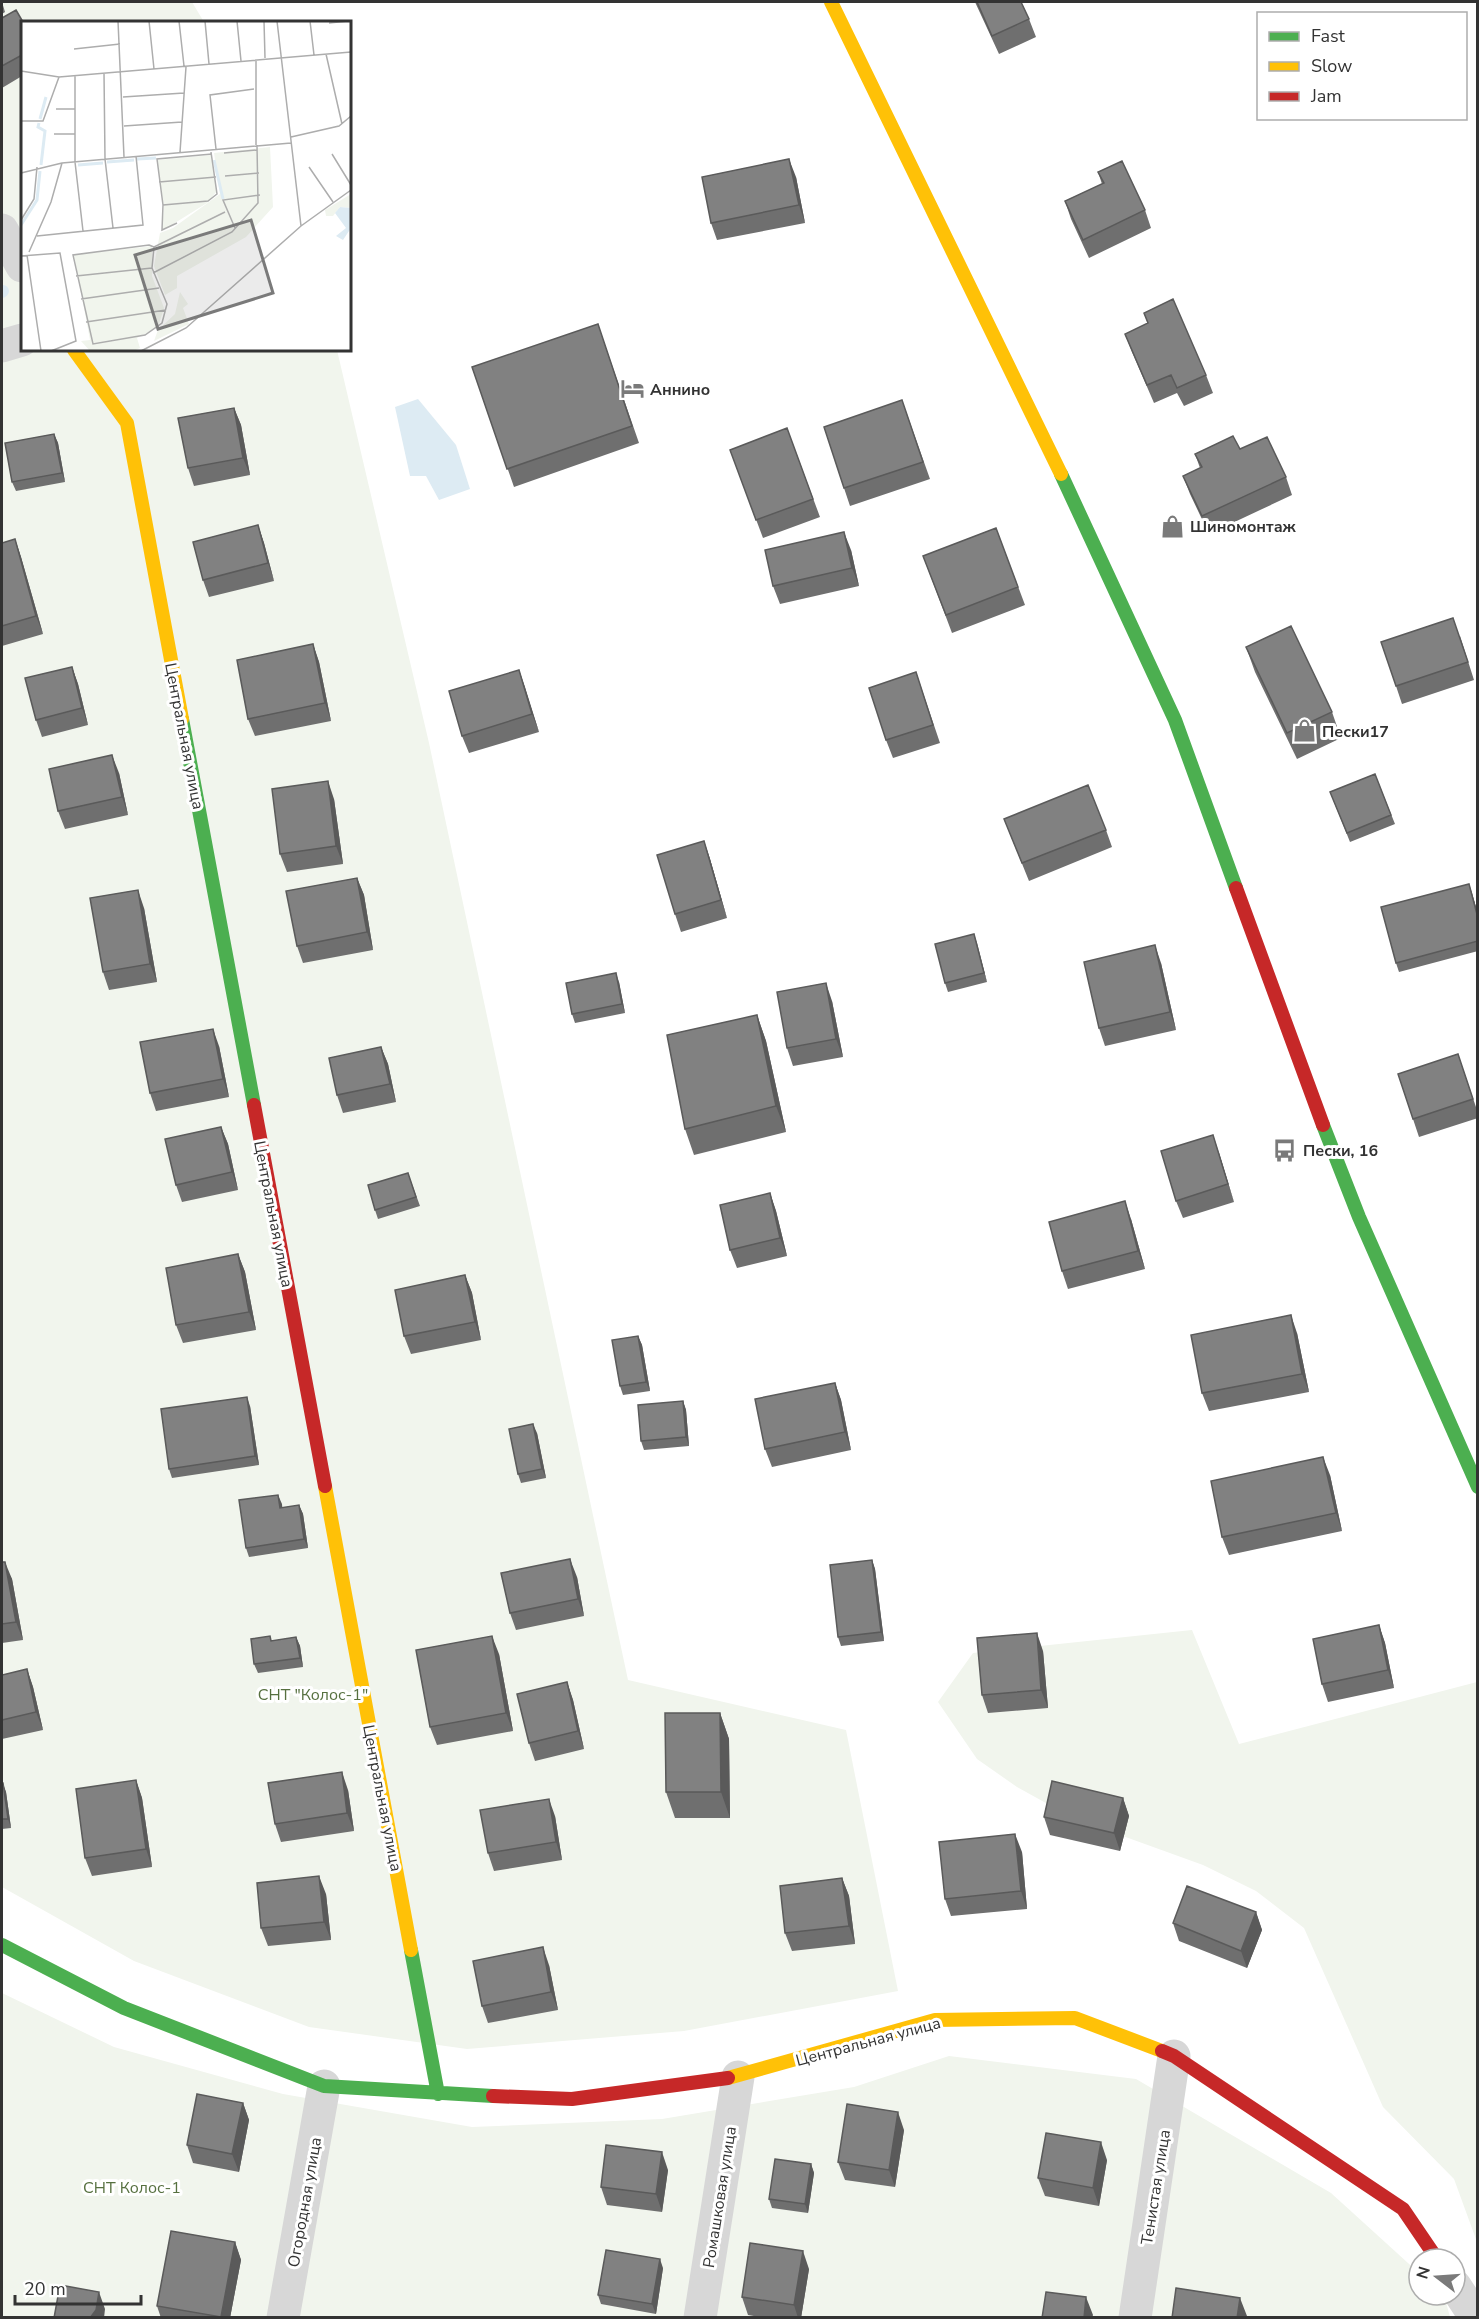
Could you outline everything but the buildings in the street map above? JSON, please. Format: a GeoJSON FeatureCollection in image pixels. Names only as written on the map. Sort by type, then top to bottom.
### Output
{"type":"FeatureCollection","features":[{"type":"Feature","properties":{"kind":"street"},"geometry":{"type":"LineString","coordinates":[[831,2],[1086,526],[1175,720],[1302,1069],[1359,1217],[1478,1487]]}},
{"type":"Feature","properties":{"kind":"street"},"geometry":{"type":"LineString","coordinates":[[2,230],[21,264]]}},
{"type":"Feature","properties":{"kind":"street"},"geometry":{"type":"LineString","coordinates":[[2,346],[21,340]]}},
{"type":"Feature","properties":{"kind":"street","name":"Центральная улица"},"geometry":{"type":"LineString","coordinates":[[75,351],[127,423],[438,2094]]}},
{"type":"Feature","properties":{"kind":"street","name":"Центральная улица"},"geometry":{"type":"LineString","coordinates":[[2,1945],[124,2008],[324,2086],[438,2094],[572,2099],[738,2077],[935,2020],[1075,2018],[1174,2056],[1403,2209],[1429,2247]]}},
{"type":"Feature","properties":{"kind":"street","name":"Тенистая улица"},"geometry":{"type":"LineString","coordinates":[[1135,2318],[1174,2056]]}},
{"type":"Feature","properties":{"kind":"street","name":"Ромашковая улица"},"geometry":{"type":"LineString","coordinates":[[700,2318],[738,2077]]}},
{"type":"Feature","properties":{"kind":"street","name":"Огородная улица"},"geometry":{"type":"LineString","coordinates":[[283,2318],[324,2086]]}},
{"type":"Feature","properties":{"kind":"street"},"geometry":{"type":"LineString","coordinates":[[1467,2304],[1476,2318]]}},
{"type":"Feature","properties":{"kind":"green space","name":"СНТ \"Колос-1\""},"geometry":{"type":"Polygon","coordinates":[[[2,2],[192,2],[203,21],[21,21],[21,351],[337,351],[429,743],[628,1680],[846,1730],[898,1991],[684,2031],[467,2049],[309,2027],[134,1961],[2,1887],[2,2]]]}},
{"type":"Feature","properties":{"kind":"green space"},"geometry":{"type":"Polygon","coordinates":[[[1192,1630],[1239,1744],[1477,1682],[1477,2242],[1454,2179],[1383,2107],[1304,1928],[1256,1891],[1203,1865],[1073,1818],[1017,1787],[977,1759],[938,1702],[973,1653],[1192,1630]]]}},
{"type":"Feature","properties":{"kind":"green space","name":"СНТ Колос-1"},"geometry":{"type":"Polygon","coordinates":[[[2,1993],[114,2047],[283,2094],[472,2127],[662,2119],[854,2087],[949,2056],[1136,2079],[1331,2193],[1407,2262],[1407,2307],[1447,2307],[1450,2317],[2,2317],[2,1993]]]}},
{"type":"Feature","properties":{"kind":"shaded area"},"geometry":{"type":"Polygon","coordinates":[[[418,399],[456,445],[470,489],[439,500],[426,476],[410,476],[395,407],[418,399]]]}},
{"type":"Feature","properties":{"kind":"traffic: fast"},"geometry":{"type":"LineString","coordinates":[[1061,474],[1175,720],[1236,888]]}},
{"type":"Feature","properties":{"kind":"traffic: fast"},"geometry":{"type":"LineString","coordinates":[[182,719],[254,1105]]}},
{"type":"Feature","properties":{"kind":"traffic: fast"},"geometry":{"type":"LineString","coordinates":[[1323,1125],[1359,1217],[1478,1487]]}},
{"type":"Feature","properties":{"kind":"traffic: fast"},"geometry":{"type":"LineString","coordinates":[[2,1945],[124,2008],[324,2086],[493,2096]]}},
{"type":"Feature","properties":{"kind":"traffic: fast"},"geometry":{"type":"LineString","coordinates":[[411,1950],[438,2094]]}},
{"type":"Feature","properties":{"kind":"traffic: slow"},"geometry":{"type":"LineString","coordinates":[[831,2],[1061,474]]}},
{"type":"Feature","properties":{"kind":"traffic: slow"},"geometry":{"type":"LineString","coordinates":[[75,351],[127,423],[182,719]]}},
{"type":"Feature","properties":{"kind":"traffic: slow"},"geometry":{"type":"LineString","coordinates":[[325,1486],[411,1950]]}},
{"type":"Feature","properties":{"kind":"traffic: slow"},"geometry":{"type":"LineString","coordinates":[[728,2078],[935,2020],[1075,2018],[1162,2051]]}},
{"type":"Feature","properties":{"kind":"traffic: jam"},"geometry":{"type":"LineString","coordinates":[[1236,888],[1323,1125]]}},
{"type":"Feature","properties":{"kind":"traffic: jam"},"geometry":{"type":"LineString","coordinates":[[254,1105],[325,1486]]}},
{"type":"Feature","properties":{"kind":"traffic: jam"},"geometry":{"type":"LineString","coordinates":[[1162,2051],[1174,2056],[1403,2209],[1429,2247]]}},
{"type":"Feature","properties":{"kind":"traffic: jam"},"geometry":{"type":"LineString","coordinates":[[493,2096],[572,2099],[728,2078]]}},
{"type":"Feature","properties":{"kind":"place","name":"Аннино"},"geometry":{"type":"Point","coordinates":[632,389]}},
{"type":"Feature","properties":{"kind":"place","name":"Шиномонтаж"},"geometry":{"type":"Point","coordinates":[1172,526]}},
{"type":"Feature","properties":{"kind":"place","name":"Пески17"},"geometry":{"type":"Point","coordinates":[1304,731]}},
{"type":"Feature","properties":{"kind":"place","name":"Пески, 16"},"geometry":{"type":"Point","coordinates":[1285,1150]}}]}
